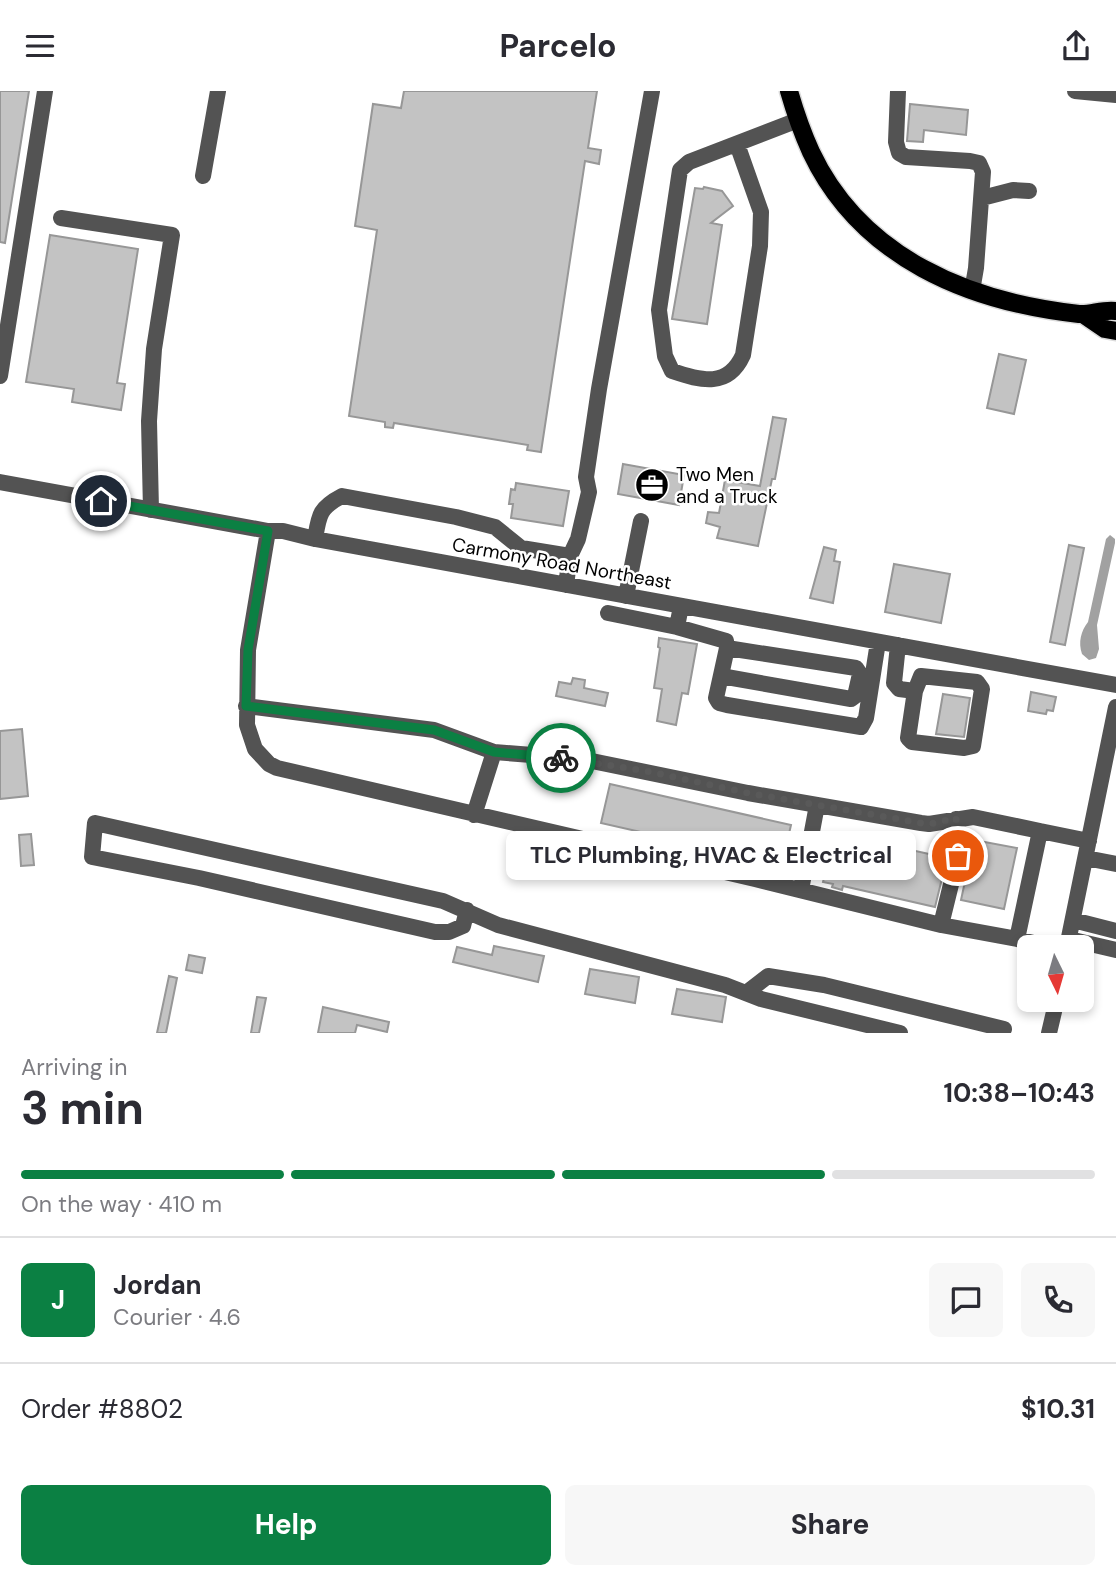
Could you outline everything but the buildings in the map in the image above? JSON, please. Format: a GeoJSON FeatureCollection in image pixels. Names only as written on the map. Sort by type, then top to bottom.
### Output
{"type":"FeatureCollection","features":[{"type":"Feature","properties":{"kind":"main road"},"geometry":{"type":"LineString","coordinates":[[789,91],[812,153],[835,191],[861,221],[897,253],[936,277],[972,291],[1022,305],[1083,314],[1116,311]]}},
{"type":"Feature","properties":{"kind":"main road"},"geometry":{"type":"LineString","coordinates":[[1083,314],[1105,329],[1116,331]]}},
{"type":"Feature","properties":{"kind":"street"},"geometry":{"type":"LineString","coordinates":[[0,376],[45,91]]}},
{"type":"Feature","properties":{"kind":"street"},"geometry":{"type":"LineString","coordinates":[[203,176],[218,91]]}},
{"type":"Feature","properties":{"kind":"street"},"geometry":{"type":"LineString","coordinates":[[566,585],[570,556],[578,539],[589,492],[586,477],[599,389],[652,91]]}},
{"type":"Feature","properties":{"kind":"street"},"geometry":{"type":"LineString","coordinates":[[898,91],[896,142],[899,153],[906,157],[979,163],[984,182],[972,291]]}},
{"type":"Feature","properties":{"kind":"street"},"geometry":{"type":"LineString","coordinates":[[1075,91],[1116,95]]}},
{"type":"Feature","properties":{"kind":"street"},"geometry":{"type":"LineString","coordinates":[[737,144],[761,212],[760,246],[743,355],[737,368],[720,379],[693,378],[672,371],[665,356],[659,310],[680,170],[689,162],[798,120]]}},
{"type":"Feature","properties":{"kind":"street"},"geometry":{"type":"LineString","coordinates":[[982,198],[1013,190],[1028,191]]}},
{"type":"Feature","properties":{"kind":"street"},"geometry":{"type":"LineString","coordinates":[[61,218],[172,235],[153,361],[149,421],[152,510]]}},
{"type":"Feature","properties":{"kind":"street","name":"Carmony Road Northeast"},"geometry":{"type":"LineString","coordinates":[[0,482],[268,531],[283,531],[1116,685]]}},
{"type":"Feature","properties":{"kind":"street"},"geometry":{"type":"LineString","coordinates":[[315,539],[318,516],[327,504],[342,496],[495,527],[521,548],[570,556]]}},
{"type":"Feature","properties":{"kind":"street"},"geometry":{"type":"LineString","coordinates":[[626,596],[641,521]]}},
{"type":"Feature","properties":{"kind":"street"},"geometry":{"type":"LineString","coordinates":[[268,531],[248,650],[246,706],[247,725],[255,749],[269,764],[941,925],[1017,939]]}},
{"type":"Feature","properties":{"kind":"street"},"geometry":{"type":"LineString","coordinates":[[677,627],[681,606]]}},
{"type":"Feature","properties":{"kind":"street"},"geometry":{"type":"LineString","coordinates":[[608,613],[677,627],[726,641],[727,648],[716,698],[719,703],[861,727],[866,717],[878,642]]}},
{"type":"Feature","properties":{"kind":"street"},"geometry":{"type":"LineString","coordinates":[[898,645],[894,683],[899,689],[915,691]]}},
{"type":"Feature","properties":{"kind":"street"},"geometry":{"type":"LineString","coordinates":[[721,676],[850,699],[855,696],[860,674],[856,667],[727,648]]}},
{"type":"Feature","properties":{"kind":"street"},"geometry":{"type":"LineString","coordinates":[[921,676],[977,682],[981,685],[973,746],[964,748],[912,742],[908,738],[915,691],[921,676]]}},
{"type":"Feature","properties":{"kind":"street"},"geometry":{"type":"LineString","coordinates":[[246,706],[434,730],[494,752],[582,759],[929,824],[973,817],[1040,831],[1087,849],[1116,864]]}},
{"type":"Feature","properties":{"kind":"street"},"geometry":{"type":"LineString","coordinates":[[1070,935],[1087,849],[1112,749],[1116,707]]}},
{"type":"Feature","properties":{"kind":"street"},"geometry":{"type":"LineString","coordinates":[[474,815],[494,752]]}},
{"type":"Feature","properties":{"kind":"street"},"geometry":{"type":"LineString","coordinates":[[801,890],[817,805]]}},
{"type":"Feature","properties":{"kind":"street"},"geometry":{"type":"LineString","coordinates":[[941,925],[959,850],[956,818]]}},
{"type":"Feature","properties":{"kind":"street"},"geometry":{"type":"LineString","coordinates":[[467,910],[463,926],[449,932],[435,932],[199,878],[92,857],[95,823],[443,901],[467,910],[498,925],[636,960],[761,999],[900,1033]]}},
{"type":"Feature","properties":{"kind":"street"},"geometry":{"type":"LineString","coordinates":[[1018,935],[1040,831]]}},
{"type":"Feature","properties":{"kind":"street"},"geometry":{"type":"LineString","coordinates":[[1073,920],[1116,931]]}},
{"type":"Feature","properties":{"kind":"street"},"geometry":{"type":"LineString","coordinates":[[1094,947],[1116,950]]}},
{"type":"Feature","properties":{"kind":"street"},"geometry":{"type":"LineString","coordinates":[[746,993],[768,976],[824,985],[1004,1029]]}},
{"type":"Feature","properties":{"kind":"street"},"geometry":{"type":"LineString","coordinates":[[1049,1033],[1053,1012]]}},
{"type":"Feature","properties":{"kind":"shaded area"},"geometry":{"type":"Polygon","coordinates":[[[1110,535],[1115,539],[1115,543],[1097,625],[1099,649],[1096,658],[1089,660],[1082,654],[1081,637],[1088,622],[1106,539],[1110,535]]]}},
{"type":"Feature","properties":{"kind":"way so far"},"geometry":{"type":"LineString","coordinates":[[561,758],[582,759],[748,793],[921,823],[929,824],[956,818],[958,856]]}},
{"type":"Feature","properties":{"kind":"place","name":"Two Men and a Truck"},"geometry":{"type":"Point","coordinates":[652,485]}},
{"type":"Feature","properties":{"kind":"place","name":"TLC Plumbing, HVAC & Electrical"},"geometry":{"type":"Point","coordinates":[958,856]}},
{"type":"Feature","properties":{"kind":"route"},"geometry":{"type":"LineString","coordinates":[[101,501],[268,531],[248,650],[246,706],[434,730],[494,752],[561,758]]}}]}
